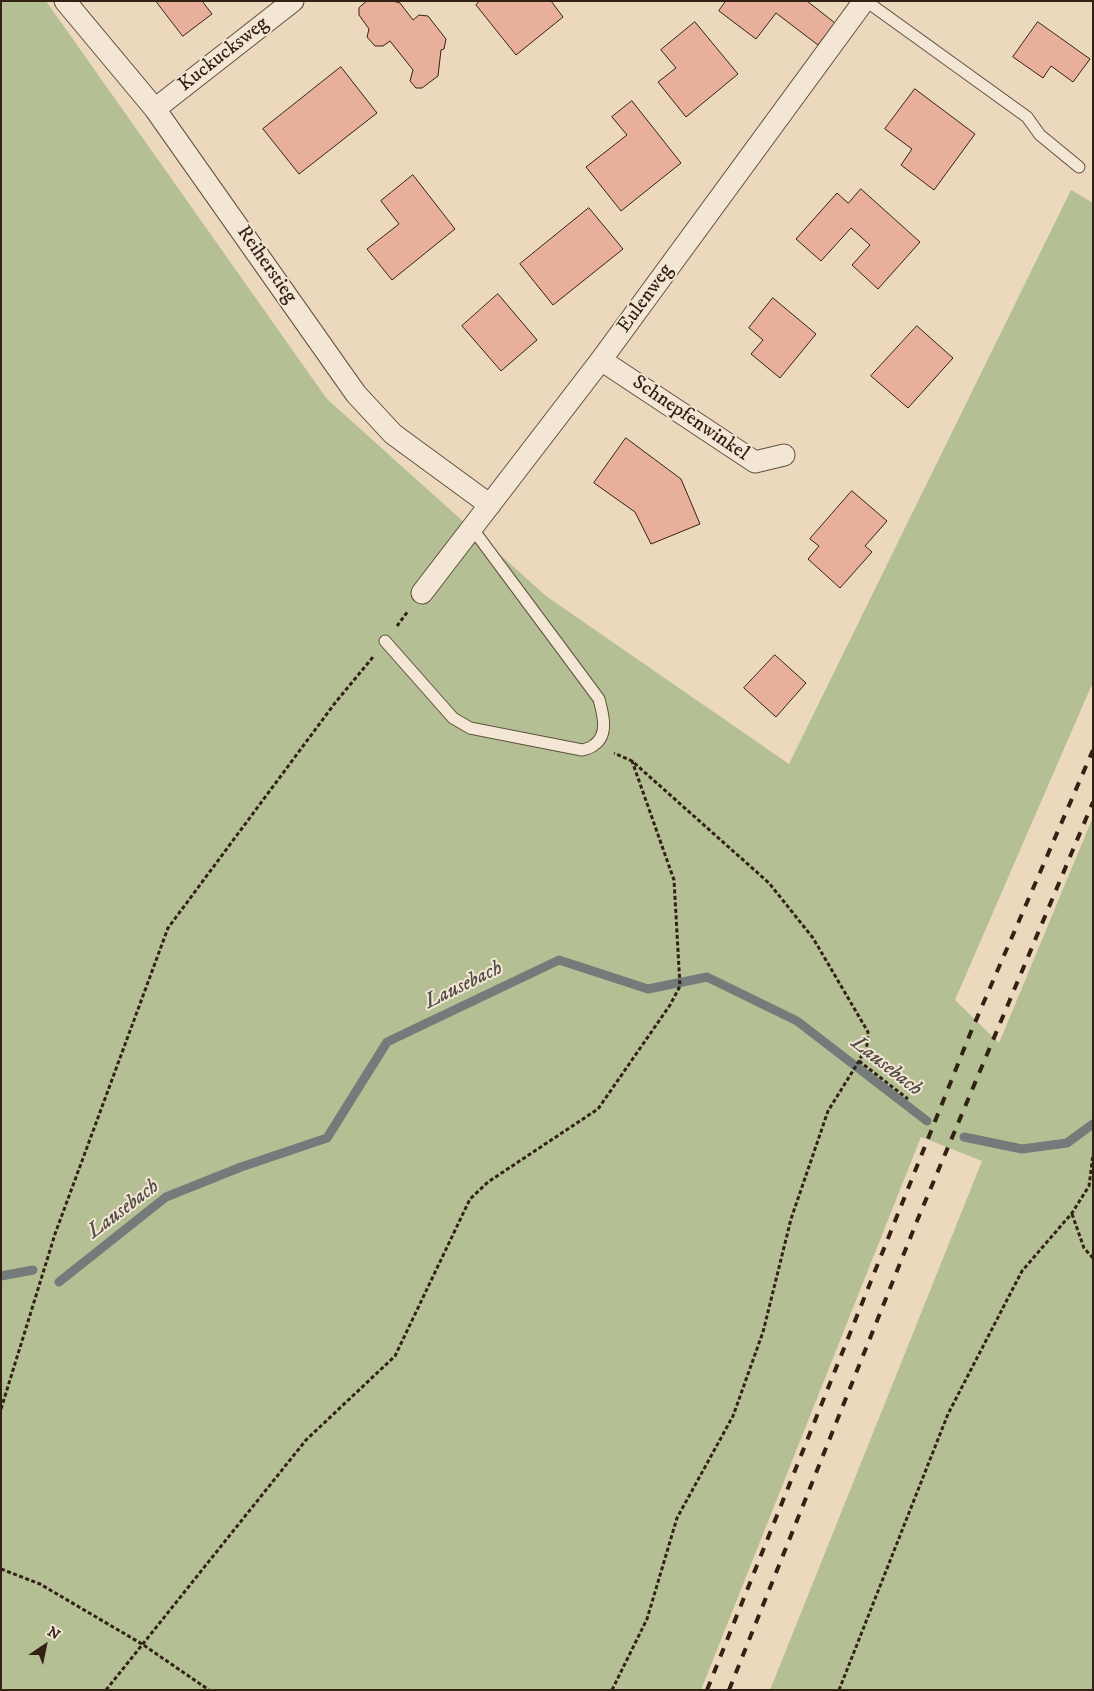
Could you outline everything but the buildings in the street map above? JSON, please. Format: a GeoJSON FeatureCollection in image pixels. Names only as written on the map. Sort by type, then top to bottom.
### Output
{"type":"FeatureCollection","features":[{"type":"Feature","properties":{"kind":"street","name":"Reiherstieg"},"geometry":{"type":"LineString","coordinates":[[65,1],[155,109],[356,394],[393,434],[490,505]]}},
{"type":"Feature","properties":{"kind":"street","name":"Kuckucksweg"},"geometry":{"type":"LineString","coordinates":[[155,109],[293,1]]}},
{"type":"Feature","properties":{"kind":"street","name":"Eulenweg"},"geometry":{"type":"LineString","coordinates":[[422,593],[601,360],[865,1]]}},
{"type":"Feature","properties":{"kind":"street","name":"Schnepfenwinkel"},"geometry":{"type":"LineString","coordinates":[[601,360],[755,462],[784,455]]}},
{"type":"Feature","properties":{"kind":"lane"},"geometry":{"type":"LineString","coordinates":[[865,1],[1026,117],[1040,135],[1079,167]]}},
{"type":"Feature","properties":{"kind":"lane"},"geometry":{"type":"LineString","coordinates":[[385,641],[453,718],[470,728],[582,750],[595,745],[602,734],[605,719],[599,699],[472,528]]}},
{"type":"Feature","properties":{"kind":"path"},"geometry":{"type":"LineString","coordinates":[[1,1409],[55,1234],[168,928],[335,703]]}},
{"type":"Feature","properties":{"kind":"path"},"geometry":{"type":"LineString","coordinates":[[595,745],[632,761],[769,883],[813,938],[868,1032],[867,1045],[859,1061],[828,1111],[791,1219],[763,1332],[733,1416],[676,1518],[647,1619],[612,1690]]}},
{"type":"Feature","properties":{"kind":"path"},"geometry":{"type":"LineString","coordinates":[[106,1690],[306,1440],[395,1356],[470,1199],[488,1182],[598,1109],[670,1005],[680,986],[674,880],[632,761]]}},
{"type":"Feature","properties":{"kind":"path"},"geometry":{"type":"LineString","coordinates":[[859,1061],[908,1099]]}},
{"type":"Feature","properties":{"kind":"path"},"geometry":{"type":"LineString","coordinates":[[839,1690],[948,1414],[1022,1271],[1072,1213],[1089,1186],[1093,1156]]}},
{"type":"Feature","properties":{"kind":"path"},"geometry":{"type":"LineString","coordinates":[[1072,1213],[1084,1248],[1093,1258]]}},
{"type":"Feature","properties":{"kind":"path"},"geometry":{"type":"LineString","coordinates":[[1,1569],[40,1584],[142,1644],[209,1690]]}},
{"type":"Feature","properties":{"kind":"green space"},"geometry":{"type":"Polygon","coordinates":[[[1,1],[46,1],[327,399],[546,596],[789,764],[1071,190],[1093,203],[1093,682],[955,1000],[999,1043],[1093,817],[1093,1690],[770,1690],[982,1161],[921,1137],[701,1690],[1,1690],[1,1]]]}},
{"type":"Feature","properties":{"kind":"waterway","name":"Lausebach"},"geometry":{"type":"LineString","coordinates":[[59,1282],[166,1197],[241,1167],[327,1138],[387,1042],[559,960],[648,989],[707,977],[797,1021],[927,1121]]}},
{"type":"Feature","properties":{"kind":"waterway","name":"Lausebach"},"geometry":{"type":"LineString","coordinates":[[964,1137],[1022,1149],[1067,1143],[1093,1124]]}},
{"type":"Feature","properties":{"kind":"waterway","name":"Lausebach"},"geometry":{"type":"LineString","coordinates":[[1,1276],[33,1270]]}},
{"type":"Feature","properties":{"kind":"railway"},"geometry":{"type":"LineString","coordinates":[[707,1690],[970,1034],[1093,750]]}},
{"type":"Feature","properties":{"kind":"railway"},"geometry":{"type":"LineString","coordinates":[[729,1690],[917,1221],[1093,802]]}}]}
